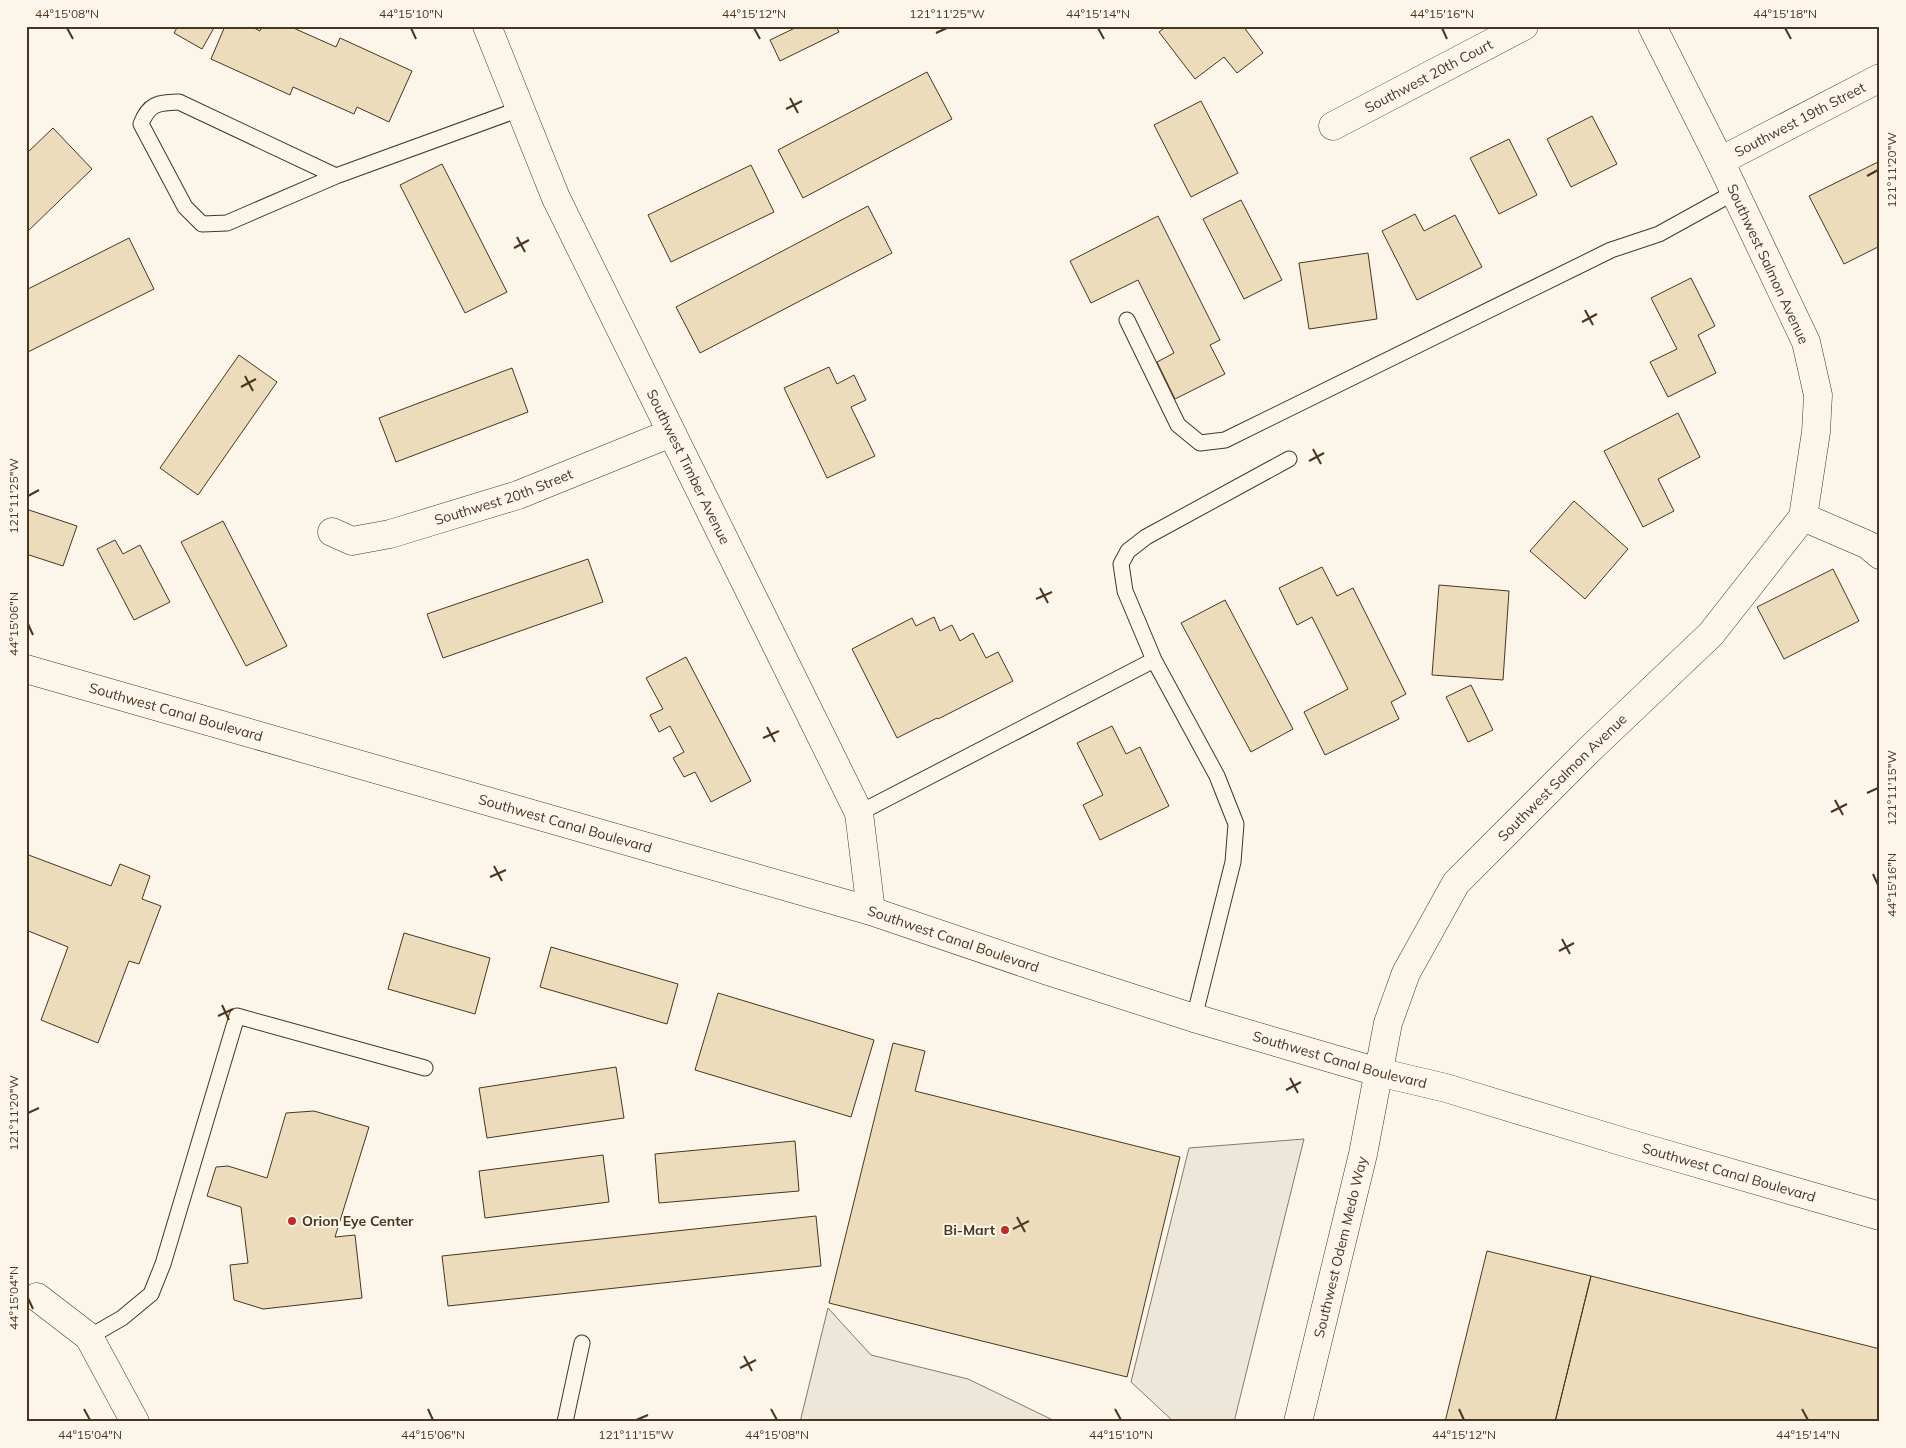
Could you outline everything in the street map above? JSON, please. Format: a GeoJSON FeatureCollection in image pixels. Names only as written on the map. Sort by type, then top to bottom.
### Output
{"type":"FeatureCollection","features":[{"type":"Feature","properties":{"kind":"main road","name":"Southwest Timber Avenue"},"geometry":{"type":"LineString","coordinates":[[486,26],[556,198],[859,812],[871,912]]}},
{"type":"Feature","properties":{"kind":"main road","name":"Southwest 20th Court"},"geometry":{"type":"LineString","coordinates":[[1333,126],[1524,26]]}},
{"type":"Feature","properties":{"kind":"main road","name":"Southwest Salmon Avenue"},"geometry":{"type":"LineString","coordinates":[[1378,1072],[1388,1023],[1406,974],[1456,883],[1590,749],[1712,634],[1803,517],[1816,432],[1818,395],[1806,342],[1720,161],[1652,26]]}},
{"type":"Feature","properties":{"kind":"main road","name":"Southwest 19th Street"},"geometry":{"type":"LineString","coordinates":[[1720,161],[1880,78]]}},
{"type":"Feature","properties":{"kind":"main road","name":"Southwest 20th Street"},"geometry":{"type":"LineString","coordinates":[[332,532],[352,541],[390,534],[518,495],[671,433]]}},
{"type":"Feature","properties":{"kind":"main road"},"geometry":{"type":"LineString","coordinates":[[1803,517],[1868,545],[1880,556]]}},
{"type":"Feature","properties":{"kind":"main road","name":"Southwest Canal Boulevard"},"geometry":{"type":"LineString","coordinates":[[26,669],[871,912],[1194,1018],[1378,1072],[1446,1088],[1627,1143],[1880,1216]]}},
{"type":"Feature","properties":{"kind":"main road","name":"Southwest Odem Medo Way"},"geometry":{"type":"LineString","coordinates":[[1298,1422],[1363,1154],[1378,1072]]}},
{"type":"Feature","properties":{"kind":"main road"},"geometry":{"type":"LineString","coordinates":[[36,1297],[89,1337],[136,1422]]}},
{"type":"Feature","properties":{"kind":"lane"},"geometry":{"type":"LineString","coordinates":[[336,176],[179,102],[159,102],[146,112],[141,124],[185,207],[202,224],[227,223],[336,176],[520,109]]}},
{"type":"Feature","properties":{"kind":"lane"},"geometry":{"type":"LineString","coordinates":[[1126,320],[1178,425],[1200,443],[1225,440],[1611,250],[1659,234],[1735,192]]}},
{"type":"Feature","properties":{"kind":"lane"},"geometry":{"type":"LineString","coordinates":[[1194,1018],[1234,862],[1236,824],[1217,776],[1154,660],[1125,591],[1121,564],[1128,550],[1146,537],[1289,459]]}},
{"type":"Feature","properties":{"kind":"lane"},"geometry":{"type":"LineString","coordinates":[[859,812],[1154,660]]}},
{"type":"Feature","properties":{"kind":"lane"},"geometry":{"type":"LineString","coordinates":[[89,1337],[122,1318],[151,1294],[163,1264],[237,1016],[425,1068]]}},
{"type":"Feature","properties":{"kind":"lane"},"geometry":{"type":"LineString","coordinates":[[564,1422],[582,1343]]}},
{"type":"Feature","properties":{"kind":"shaded area"},"geometry":{"type":"Polygon","coordinates":[[[1304,1139],[1234,1422],[1174,1422],[1131,1382],[1189,1148],[1304,1139]]]}},
{"type":"Feature","properties":{"kind":"shaded area"},"geometry":{"type":"Polygon","coordinates":[[[828,1308],[871,1355],[968,1379],[1057,1422],[800,1422],[828,1308]]]}},
{"type":"Feature","properties":{"kind":"building"},"geometry":{"type":"Polygon","coordinates":[[[178,26],[215,26],[202,49],[174,33],[178,26]]]}},
{"type":"Feature","properties":{"kind":"building"},"geometry":{"type":"Polygon","coordinates":[[[225,26],[250,26],[260,31],[262,26],[289,26],[336,47],[340,38],[412,71],[389,122],[357,107],[354,114],[293,87],[290,95],[211,59],[225,26]]]}},
{"type":"Feature","properties":{"kind":"building"},"geometry":{"type":"Polygon","coordinates":[[[799,26],[836,26],[839,32],[780,61],[770,40],[799,26]]]}},
{"type":"Feature","properties":{"kind":"building"},"geometry":{"type":"Polygon","coordinates":[[[1167,26],[1243,26],[1263,53],[1237,73],[1224,57],[1195,79],[1159,32],[1167,26]]]}},
{"type":"Feature","properties":{"kind":"building"},"geometry":{"type":"Polygon","coordinates":[[[927,72],[952,119],[803,198],[778,150],[927,72]]]}},
{"type":"Feature","properties":{"kind":"building"},"geometry":{"type":"Polygon","coordinates":[[[1201,101],[1238,173],[1191,197],[1154,125],[1201,101]]]}},
{"type":"Feature","properties":{"kind":"building"},"geometry":{"type":"Polygon","coordinates":[[[1592,116],[1617,164],[1571,187],[1547,139],[1592,116]]]}},
{"type":"Feature","properties":{"kind":"building"},"geometry":{"type":"Polygon","coordinates":[[[53,128],[92,169],[26,233],[26,154],[53,128]]]}},
{"type":"Feature","properties":{"kind":"building"},"geometry":{"type":"Polygon","coordinates":[[[1509,139],[1537,195],[1499,214],[1470,158],[1509,139]]]}},
{"type":"Feature","properties":{"kind":"building"},"geometry":{"type":"Polygon","coordinates":[[[1880,161],[1880,246],[1844,264],[1809,196],[1880,161]]]}},
{"type":"Feature","properties":{"kind":"building"},"geometry":{"type":"Polygon","coordinates":[[[442,164],[507,292],[465,313],[400,185],[442,164]]]}},
{"type":"Feature","properties":{"kind":"building"},"geometry":{"type":"Polygon","coordinates":[[[751,165],[774,212],[671,262],[648,215],[751,165]]]}},
{"type":"Feature","properties":{"kind":"building"},"geometry":{"type":"Polygon","coordinates":[[[1241,200],[1282,280],[1244,299],[1203,219],[1241,200]]]}},
{"type":"Feature","properties":{"kind":"building"},"geometry":{"type":"Polygon","coordinates":[[[868,206],[892,253],[700,353],[676,307],[868,206]]]}},
{"type":"Feature","properties":{"kind":"building"},"geometry":{"type":"Polygon","coordinates":[[[1415,214],[1424,231],[1455,215],[1482,267],[1417,300],[1382,231],[1415,214]]]}},
{"type":"Feature","properties":{"kind":"building"},"geometry":{"type":"Polygon","coordinates":[[[1158,216],[1220,340],[1210,345],[1225,374],[1175,399],[1157,362],[1174,353],[1138,280],[1091,303],[1070,261],[1158,216]]]}},
{"type":"Feature","properties":{"kind":"building"},"geometry":{"type":"Polygon","coordinates":[[[129,238],[154,289],[26,353],[26,290],[129,238]]]}},
{"type":"Feature","properties":{"kind":"building"},"geometry":{"type":"Polygon","coordinates":[[[1368,253],[1377,319],[1309,329],[1299,263],[1368,253]]]}},
{"type":"Feature","properties":{"kind":"building"},"geometry":{"type":"Polygon","coordinates":[[[1691,278],[1715,326],[1698,335],[1716,373],[1668,397],[1650,362],[1677,349],[1651,298],[1691,278]]]}},
{"type":"Feature","properties":{"kind":"building"},"geometry":{"type":"Polygon","coordinates":[[[239,355],[277,382],[198,495],[160,468],[239,355]]]}},
{"type":"Feature","properties":{"kind":"building"},"geometry":{"type":"Polygon","coordinates":[[[829,367],[837,384],[854,375],[866,400],[851,407],[875,456],[827,478],[784,388],[829,367]]]}},
{"type":"Feature","properties":{"kind":"building"},"geometry":{"type":"Polygon","coordinates":[[[512,368],[528,412],[396,462],[379,418],[512,368]]]}},
{"type":"Feature","properties":{"kind":"building"},"geometry":{"type":"Polygon","coordinates":[[[1678,413],[1700,457],[1658,479],[1674,511],[1643,527],[1604,451],[1678,413]]]}},
{"type":"Feature","properties":{"kind":"building"},"geometry":{"type":"Polygon","coordinates":[[[1574,501],[1628,549],[1585,599],[1530,551],[1574,501]]]}},
{"type":"Feature","properties":{"kind":"building"},"geometry":{"type":"Polygon","coordinates":[[[26,509],[77,526],[63,566],[26,554],[26,509]]]}},
{"type":"Feature","properties":{"kind":"building"},"geometry":{"type":"Polygon","coordinates":[[[223,521],[287,646],[246,666],[181,542],[223,521]]]}},
{"type":"Feature","properties":{"kind":"building"},"geometry":{"type":"Polygon","coordinates":[[[115,540],[123,554],[140,545],[170,602],[134,620],[97,549],[115,540]]]}},
{"type":"Feature","properties":{"kind":"building"},"geometry":{"type":"Polygon","coordinates":[[[588,559],[603,602],[443,658],[427,614],[588,559]]]}},
{"type":"Feature","properties":{"kind":"building"},"geometry":{"type":"Polygon","coordinates":[[[1322,567],[1337,596],[1353,588],[1406,694],[1391,702],[1399,719],[1325,755],[1304,712],[1348,689],[1312,617],[1297,625],[1279,588],[1322,567]]]}},
{"type":"Feature","properties":{"kind":"building"},"geometry":{"type":"Polygon","coordinates":[[[1833,569],[1859,621],[1784,659],[1757,607],[1833,569]]]}},
{"type":"Feature","properties":{"kind":"building"},"geometry":{"type":"Polygon","coordinates":[[[1439,585],[1509,591],[1503,680],[1432,675],[1439,585]]]}},
{"type":"Feature","properties":{"kind":"building"},"geometry":{"type":"Polygon","coordinates":[[[1225,600],[1293,729],[1251,752],[1181,623],[1225,600]]]}},
{"type":"Feature","properties":{"kind":"building"},"geometry":{"type":"Polygon","coordinates":[[[934,617],[940,631],[952,625],[960,641],[973,633],[986,658],[998,652],[1013,681],[897,738],[852,649],[912,618],[916,626],[934,617]]]}},
{"type":"Feature","properties":{"kind":"building"},"geometry":{"type":"Polygon","coordinates":[[[686,657],[751,781],[711,802],[695,772],[684,777],[673,758],[684,752],[670,726],[659,732],[650,715],[663,709],[646,678],[686,657]]]}},
{"type":"Feature","properties":{"kind":"building"},"geometry":{"type":"Polygon","coordinates":[[[1471,685],[1493,730],[1468,742],[1446,697],[1471,685]]]}},
{"type":"Feature","properties":{"kind":"building"},"geometry":{"type":"Polygon","coordinates":[[[1112,726],[1126,754],[1140,747],[1169,806],[1100,840],[1083,805],[1103,795],[1077,743],[1112,726]]]}},
{"type":"Feature","properties":{"kind":"building"},"geometry":{"type":"Polygon","coordinates":[[[26,854],[111,886],[120,864],[150,876],[142,899],[161,906],[139,964],[129,961],[98,1043],[41,1020],[68,947],[26,930],[26,854]]]}},
{"type":"Feature","properties":{"kind":"building"},"geometry":{"type":"Polygon","coordinates":[[[404,933],[490,958],[475,1014],[388,989],[404,933]]]}},
{"type":"Feature","properties":{"kind":"building"},"geometry":{"type":"Polygon","coordinates":[[[551,947],[678,984],[667,1024],[540,987],[551,947]]]}},
{"type":"Feature","properties":{"kind":"building"},"geometry":{"type":"Polygon","coordinates":[[[718,993],[874,1040],[851,1117],[695,1070],[718,993]]]}},
{"type":"Feature","properties":{"kind":"building","name":"Bi-Mart"},"geometry":{"type":"Polygon","coordinates":[[[893,1043],[925,1051],[915,1091],[1180,1157],[1127,1377],[829,1303],[893,1043]]]}},
{"type":"Feature","properties":{"kind":"building"},"geometry":{"type":"Polygon","coordinates":[[[616,1067],[624,1118],[487,1138],[479,1088],[616,1067]]]}},
{"type":"Feature","properties":{"kind":"building","name":"Orion Eye Center"},"geometry":{"type":"Polygon","coordinates":[[[314,1111],[369,1127],[335,1237],[355,1235],[362,1298],[263,1309],[234,1300],[230,1265],[248,1263],[241,1207],[207,1196],[216,1167],[228,1166],[267,1178],[286,1113],[314,1111]]]}},
{"type":"Feature","properties":{"kind":"building"},"geometry":{"type":"Polygon","coordinates":[[[795,1141],[799,1191],[659,1203],[655,1154],[795,1141]]]}},
{"type":"Feature","properties":{"kind":"building"},"geometry":{"type":"Polygon","coordinates":[[[603,1155],[609,1202],[485,1218],[479,1171],[603,1155]]]}},
{"type":"Feature","properties":{"kind":"building"},"geometry":{"type":"Polygon","coordinates":[[[816,1216],[821,1266],[448,1306],[442,1256],[816,1216]]]}},
{"type":"Feature","properties":{"kind":"building"},"geometry":{"type":"Polygon","coordinates":[[[1487,1251],[1591,1276],[1555,1422],[1445,1422],[1487,1251]]]}},
{"type":"Feature","properties":{"kind":"building"},"geometry":{"type":"Polygon","coordinates":[[[1591,1276],[1880,1349],[1880,1422],[1555,1422],[1591,1276]]]}},
{"type":"Feature","properties":{"kind":"place","name":"Orion Eye Center"},"geometry":{"type":"Point","coordinates":[292,1221]}},
{"type":"Feature","properties":{"kind":"place","name":"Bi-Mart"},"geometry":{"type":"Point","coordinates":[1005,1230]}}]}
